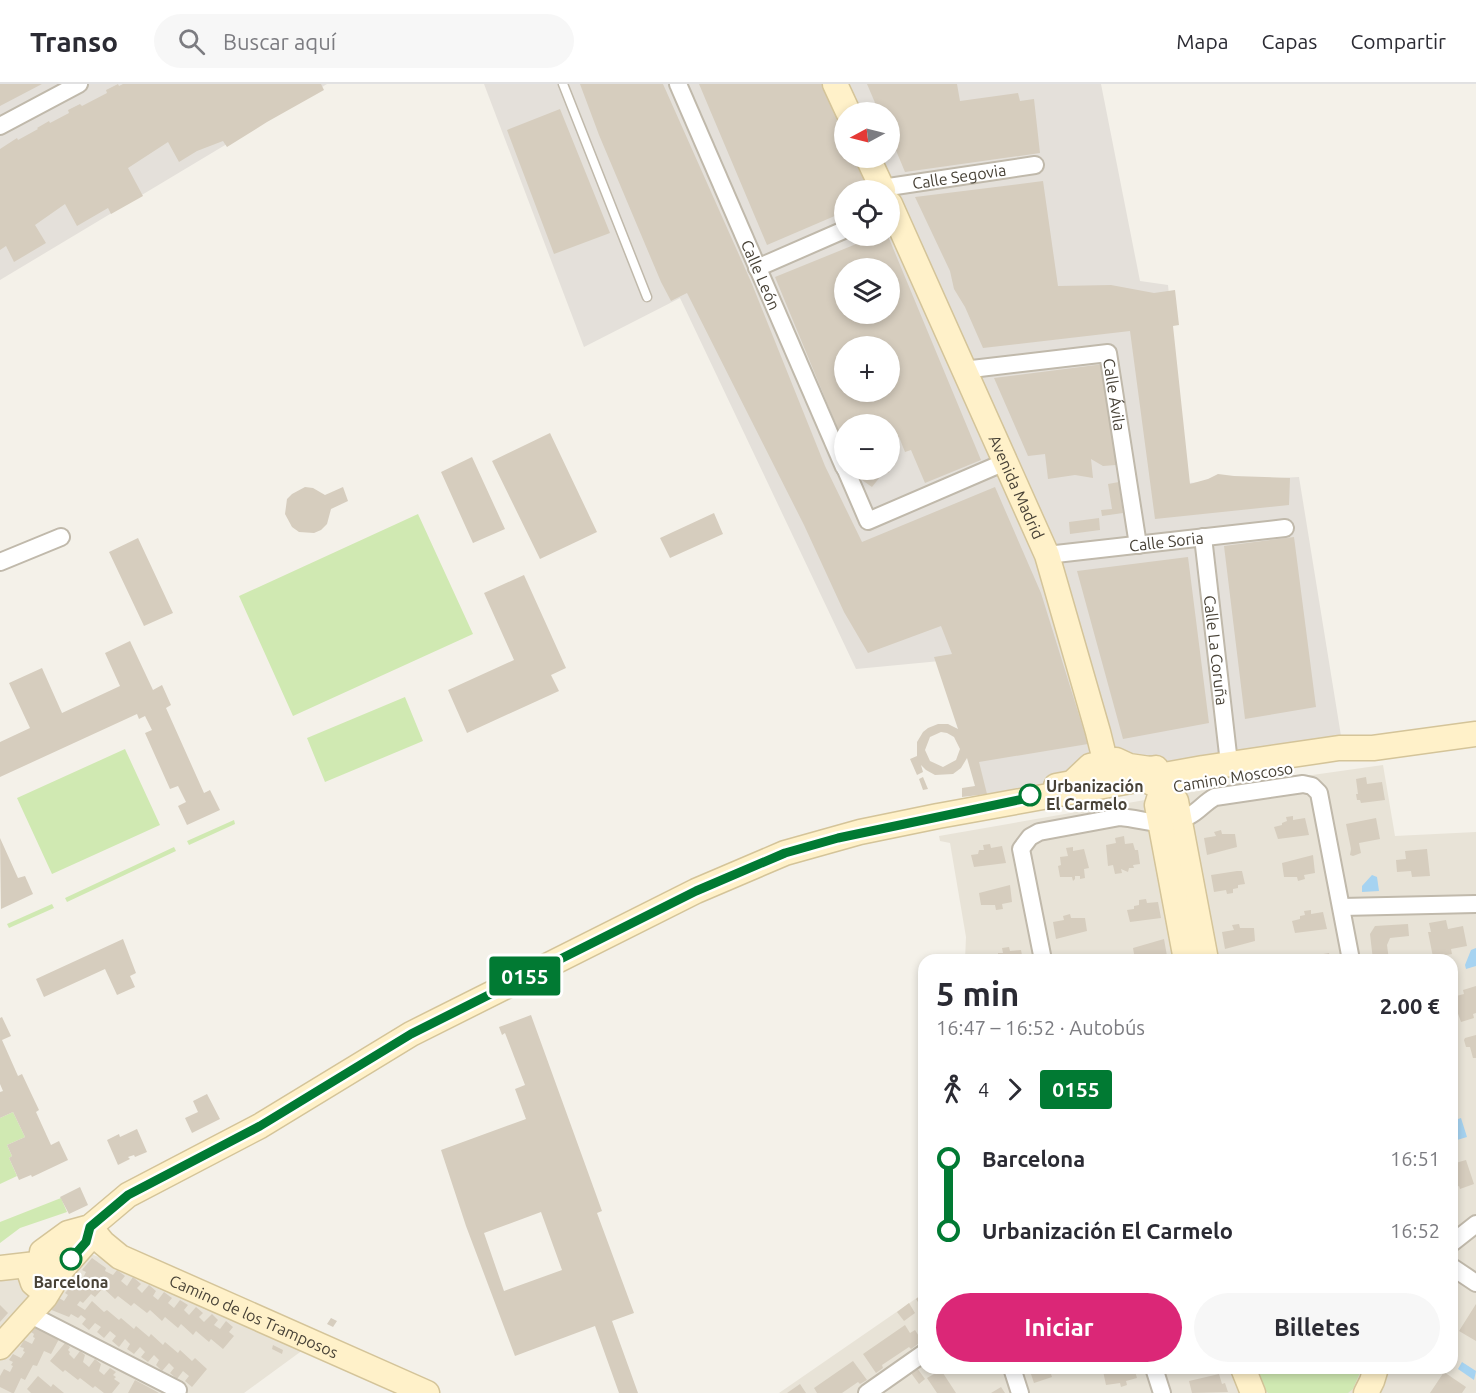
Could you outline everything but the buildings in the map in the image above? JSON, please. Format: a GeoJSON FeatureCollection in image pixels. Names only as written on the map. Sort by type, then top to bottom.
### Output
{"type":"FeatureCollection","features":[{"type":"Feature","properties":{"kind":"street"},"geometry":{"type":"LineString","coordinates":[[0,126],[79,84]]}},
{"type":"Feature","properties":{"kind":"street","name":"Calle León"},"geometry":{"type":"LineString","coordinates":[[678,84],[834,443]]}},
{"type":"Feature","properties":{"kind":"street"},"geometry":{"type":"LineString","coordinates":[[835,84],[843,102]]}},
{"type":"Feature","properties":{"kind":"street","name":"Calle Segovia"},"geometry":{"type":"LineString","coordinates":[[900,198],[1035,165]]}},
{"type":"Feature","properties":{"kind":"street","name":"Avenida Madrid"},"geometry":{"type":"LineString","coordinates":[[900,230],[1047,555],[1108,773]]}},
{"type":"Feature","properties":{"kind":"street"},"geometry":{"type":"LineString","coordinates":[[757,268],[834,234]]}},
{"type":"Feature","properties":{"kind":"street","name":"Calle Ávila"},"geometry":{"type":"LineString","coordinates":[[963,370],[1108,353],[1138,545]]}},
{"type":"Feature","properties":{"kind":"street","name":"Calle León"},"geometry":{"type":"LineString","coordinates":[[850,480],[868,521],[1005,462]]}},
{"type":"Feature","properties":{"kind":"street","name":"Calle Soria"},"geometry":{"type":"LineString","coordinates":[[1047,555],[1285,528]]}},
{"type":"Feature","properties":{"kind":"street"},"geometry":{"type":"LineString","coordinates":[[0,562],[62,537]]}},
{"type":"Feature","properties":{"kind":"street","name":"Calle La Coruña"},"geometry":{"type":"LineString","coordinates":[[1203,537],[1229,763]]}},
{"type":"Feature","properties":{"kind":"street","name":"Camino Moscoso"},"geometry":{"type":"LineString","coordinates":[[1031,805],[1108,773],[1149,786],[1229,763],[1339,748],[1373,748],[1476,734]]}},
{"type":"Feature","properties":{"kind":"street","name":"Camino Moscoso"},"geometry":{"type":"LineString","coordinates":[[0,1347],[45,1297],[44,1275],[86,1242],[90,1227],[128,1195],[260,1126],[411,1034],[696,891],[785,853],[860,832],[1347,757],[1373,748]]}},
{"type":"Feature","properties":{"kind":"street"},"geometry":{"type":"LineString","coordinates":[[1108,773],[1116,760],[1130,766],[1150,769],[1216,758],[1229,763]]}},
{"type":"Feature","properties":{"kind":"street"},"geometry":{"type":"LineString","coordinates":[[1149,786],[1178,779],[1246,769],[1262,758]]}},
{"type":"Feature","properties":{"kind":"street"},"geometry":{"type":"LineString","coordinates":[[1042,954],[1021,849],[1030,837],[1039,832],[1120,817],[1133,818],[1146,823],[1170,821],[1192,815],[1215,796],[1303,784],[1312,786],[1319,793],[1351,954]]}},
{"type":"Feature","properties":{"kind":"street"},"geometry":{"type":"LineString","coordinates":[[1149,786],[1159,796],[1157,805],[1170,821],[1204,954]]}},
{"type":"Feature","properties":{"kind":"street"},"geometry":{"type":"LineString","coordinates":[[1170,821],[1185,954]]}},
{"type":"Feature","properties":{"kind":"street"},"geometry":{"type":"LineString","coordinates":[[1342,908],[1476,904]]}},
{"type":"Feature","properties":{"kind":"street"},"geometry":{"type":"LineString","coordinates":[[1458,1238],[1476,1224]]}},
{"type":"Feature","properties":{"kind":"street","name":"Camino de los Tramposos"},"geometry":{"type":"LineString","coordinates":[[90,1227],[103,1243],[120,1257],[427,1393]]}},
{"type":"Feature","properties":{"kind":"street"},"geometry":{"type":"LineString","coordinates":[[0,1268],[44,1275]]}},
{"type":"Feature","properties":{"kind":"street"},"geometry":{"type":"LineString","coordinates":[[1458,1271],[1476,1283]]}},
{"type":"Feature","properties":{"kind":"street"},"geometry":{"type":"LineString","coordinates":[[29,1314],[177,1392]]}},
{"type":"Feature","properties":{"kind":"street"},"geometry":{"type":"LineString","coordinates":[[867,1393],[918,1357]]}},
{"type":"Feature","properties":{"kind":"street"},"geometry":{"type":"LineString","coordinates":[[1014,1374],[1020,1393]]}},
{"type":"Feature","properties":{"kind":"street"},"geometry":{"type":"LineString","coordinates":[[1156,1374],[1162,1393]]}},
{"type":"Feature","properties":{"kind":"street"},"geometry":{"type":"LineString","coordinates":[[1245,1374],[1252,1393]]}},
{"type":"Feature","properties":{"kind":"lane"},"geometry":{"type":"LineString","coordinates":[[563,84],[647,297]]}},
{"type":"Feature","properties":{"kind":"shaded area"},"geometry":{"type":"Polygon","coordinates":[[[0,84],[327,84],[0,280],[0,84]]]}},
{"type":"Feature","properties":{"kind":"shaded area"},"geometry":{"type":"Polygon","coordinates":[[[484,84],[1101,84],[1140,281],[1168,285],[1188,483],[1299,477],[1342,742],[985,797],[940,661],[856,669],[680,298],[584,347],[484,84]]]}},
{"type":"Feature","properties":{"kind":"shaded area","name":"Urbanización El Carmelo"},"geometry":{"type":"Polygon","coordinates":[[[1383,765],[1395,836],[1476,832],[1476,1393],[779,1393],[918,1297],[918,1374],[1458,1374],[1458,954],[965,954],[966,937],[950,843],[940,841],[939,836],[1185,793],[1383,765]]]}},
{"type":"Feature","properties":{"kind":"shaded area"},"geometry":{"type":"Polygon","coordinates":[[[89,1253],[307,1347],[244,1393],[0,1393],[0,1267],[89,1253]]]}},
{"type":"Feature","properties":{"kind":"green space"},"geometry":{"type":"Polygon","coordinates":[[[418,514],[473,634],[293,716],[239,596],[418,514]]]}},
{"type":"Feature","properties":{"kind":"green space"},"geometry":{"type":"Polygon","coordinates":[[[405,697],[423,741],[325,782],[307,738],[405,697]]]}},
{"type":"Feature","properties":{"kind":"green space"},"geometry":{"type":"Polygon","coordinates":[[[125,749],[160,825],[52,874],[17,798],[125,749]]]}},
{"type":"Feature","properties":{"kind":"green space"},"geometry":{"type":"Polygon","coordinates":[[[234,820],[235,824],[189,845],[187,841],[234,820]]]}},
{"type":"Feature","properties":{"kind":"green space"},"geometry":{"type":"Polygon","coordinates":[[[174,847],[176,851],[67,902],[65,898],[174,847]]]}},
{"type":"Feature","properties":{"kind":"green space"},"geometry":{"type":"Polygon","coordinates":[[[52,904],[54,908],[9,928],[7,924],[52,904]]]}},
{"type":"Feature","properties":{"kind":"green space"},"geometry":{"type":"Polygon","coordinates":[[[13,1112],[25,1137],[7,1145],[12,1156],[9,1158],[17,1176],[0,1184],[0,1118],[13,1112]]]}},
{"type":"Feature","properties":{"kind":"green space"},"geometry":{"type":"Polygon","coordinates":[[[61,1198],[67,1212],[20,1228],[0,1243],[0,1222],[61,1198]]]}},
{"type":"Feature","properties":{"kind":"green space"},"geometry":{"type":"Polygon","coordinates":[[[1257,1374],[1359,1374],[1353,1389],[1348,1393],[1268,1393],[1257,1374]]]}},
{"type":"Feature","properties":{"kind":"water"},"geometry":{"type":"Polygon","coordinates":[[[1372,875],[1377,877],[1379,891],[1362,892],[1362,886],[1372,875]]]}},
{"type":"Feature","properties":{"kind":"water"},"geometry":{"type":"Polygon","coordinates":[[[1476,948],[1476,966],[1466,969],[1465,965],[1471,950],[1476,948]]]}},
{"type":"Feature","properties":{"kind":"water"},"geometry":{"type":"Polygon","coordinates":[[[1461,1118],[1467,1137],[1458,1140],[1458,1119],[1461,1118]]]}},
{"type":"Feature","properties":{"kind":"water"},"geometry":{"type":"Polygon","coordinates":[[[1462,1362],[1476,1371],[1474,1380],[1458,1369],[1462,1362]]]}},
{"type":"Feature","properties":{"kind":"bus line","name":"0155"},"geometry":{"type":"LineString","coordinates":[[71,1259],[86,1242],[90,1227],[128,1195],[260,1126],[411,1034],[696,891],[785,853],[860,832],[913,823],[1023,799],[1030,795]]}},
{"type":"Feature","properties":{"kind":"place","name":"Urbanización El Carmelo"},"geometry":{"type":"Point","coordinates":[1030,795]}},
{"type":"Feature","properties":{"kind":"place","name":"Barcelona"},"geometry":{"type":"Point","coordinates":[71,1259]}}]}
